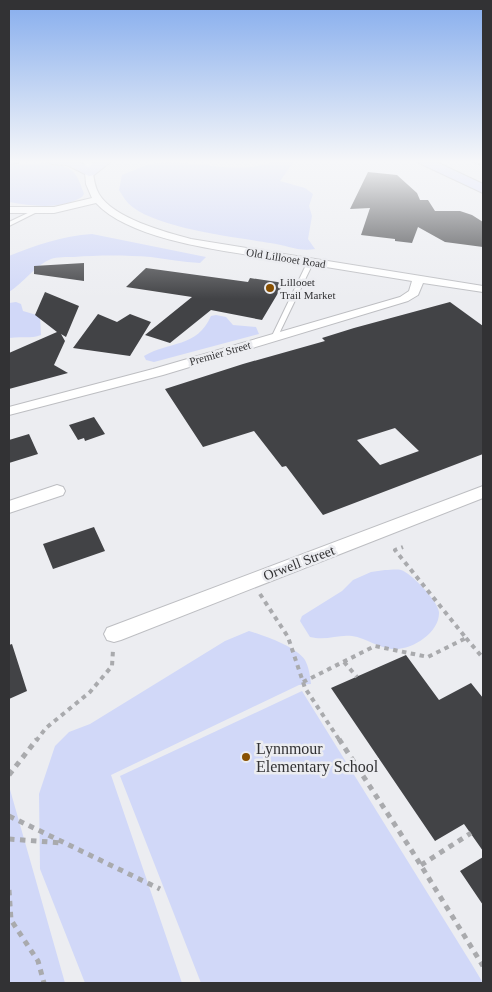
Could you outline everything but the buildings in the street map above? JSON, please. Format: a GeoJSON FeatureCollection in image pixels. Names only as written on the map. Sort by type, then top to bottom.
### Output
{"type":"FeatureCollection","features":[{"type":"Feature","properties":{"kind":"street"},"geometry":{"type":"LineString","coordinates":[[9,210],[56,211],[72,206]]}},
{"type":"Feature","properties":{"kind":"street","name":"Old Lillooet Road"},"geometry":{"type":"LineString","coordinates":[[109,206],[138,225],[190,242],[483,289]]}},
{"type":"Feature","properties":{"kind":"street","name":"Premier Street"},"geometry":{"type":"LineString","coordinates":[[9,411],[64,398],[274,338],[410,296],[416,290],[418,279]]}},
{"type":"Feature","properties":{"kind":"street"},"geometry":{"type":"LineString","coordinates":[[9,507],[57,491]]}},
{"type":"Feature","properties":{"kind":"street","name":"Orwell Street"},"geometry":{"type":"LineString","coordinates":[[114,634],[483,492]]}},
{"type":"Feature","properties":{"kind":"lane"},"geometry":{"type":"LineString","coordinates":[[9,224],[34,212]]}},
{"type":"Feature","properties":{"kind":"lane"},"geometry":{"type":"LineString","coordinates":[[274,338],[310,262]]}},
{"type":"Feature","properties":{"kind":"path"},"geometry":{"type":"LineString","coordinates":[[403,547],[395,550],[483,658]]}},
{"type":"Feature","properties":{"kind":"path"},"geometry":{"type":"LineString","coordinates":[[252,581],[288,637],[303,682],[421,865],[483,966]]}},
{"type":"Feature","properties":{"kind":"path"},"geometry":{"type":"LineString","coordinates":[[9,775],[46,728],[90,692],[112,666],[114,634]]}},
{"type":"Feature","properties":{"kind":"path"},"geometry":{"type":"LineString","coordinates":[[303,682],[375,646],[428,657],[466,638]]}},
{"type":"Feature","properties":{"kind":"path"},"geometry":{"type":"LineString","coordinates":[[344,662],[357,676]]}},
{"type":"Feature","properties":{"kind":"path"},"geometry":{"type":"LineString","coordinates":[[9,816],[160,888]]}},
{"type":"Feature","properties":{"kind":"path"},"geometry":{"type":"LineString","coordinates":[[421,865],[471,833]]}},
{"type":"Feature","properties":{"kind":"path"},"geometry":{"type":"LineString","coordinates":[[9,839],[66,843]]}},
{"type":"Feature","properties":{"kind":"path"},"geometry":{"type":"LineString","coordinates":[[9,890],[11,920],[38,960],[44,983]]}},
{"type":"Feature","properties":{"kind":"shaded area"},"geometry":{"type":"Polygon","coordinates":[[[132,206],[309,206],[312,216],[308,239],[315,249],[298,249],[195,230],[155,219],[132,206]]]}},
{"type":"Feature","properties":{"kind":"shaded area"},"geometry":{"type":"Polygon","coordinates":[[[92,234],[206,257],[200,263],[132,256],[56,258],[40,265],[9,292],[9,256],[49,242],[92,234]]]}},
{"type":"Feature","properties":{"kind":"shaded area"},"geometry":{"type":"Polygon","coordinates":[[[16,302],[21,304],[23,311],[40,316],[41,335],[9,338],[9,303],[16,302]]]}},
{"type":"Feature","properties":{"kind":"shaded area"},"geometry":{"type":"Polygon","coordinates":[[[211,316],[226,317],[233,325],[256,327],[259,334],[154,362],[146,360],[144,356],[153,351],[190,339],[198,334],[211,316]]]}},
{"type":"Feature","properties":{"kind":"shaded area"},"geometry":{"type":"Polygon","coordinates":[[[385,570],[405,572],[434,601],[439,612],[438,620],[430,633],[415,644],[400,649],[387,648],[352,636],[310,637],[300,621],[302,616],[342,591],[353,580],[371,572],[385,570]]]}},
{"type":"Feature","properties":{"kind":"shaded area"},"geometry":{"type":"Polygon","coordinates":[[[249,631],[279,642],[301,655],[305,660],[311,684],[299,685],[111,775],[182,983],[85,983],[40,869],[39,794],[55,746],[69,732],[90,724],[225,641],[249,631]]]}},
{"type":"Feature","properties":{"kind":"shaded area"},"geometry":{"type":"Polygon","coordinates":[[[302,691],[483,983],[201,983],[120,776],[302,691]]]}},
{"type":"Feature","properties":{"kind":"shaded area"},"geometry":{"type":"Polygon","coordinates":[[[9,786],[65,983],[9,983],[9,786]]]}},
{"type":"Feature","properties":{"kind":"place","name":"Lillooet Trail Market"},"geometry":{"type":"Point","coordinates":[270,288]}},
{"type":"Feature","properties":{"kind":"place","name":"Lynnmour Elementary School"},"geometry":{"type":"Point","coordinates":[246,757]}}]}
